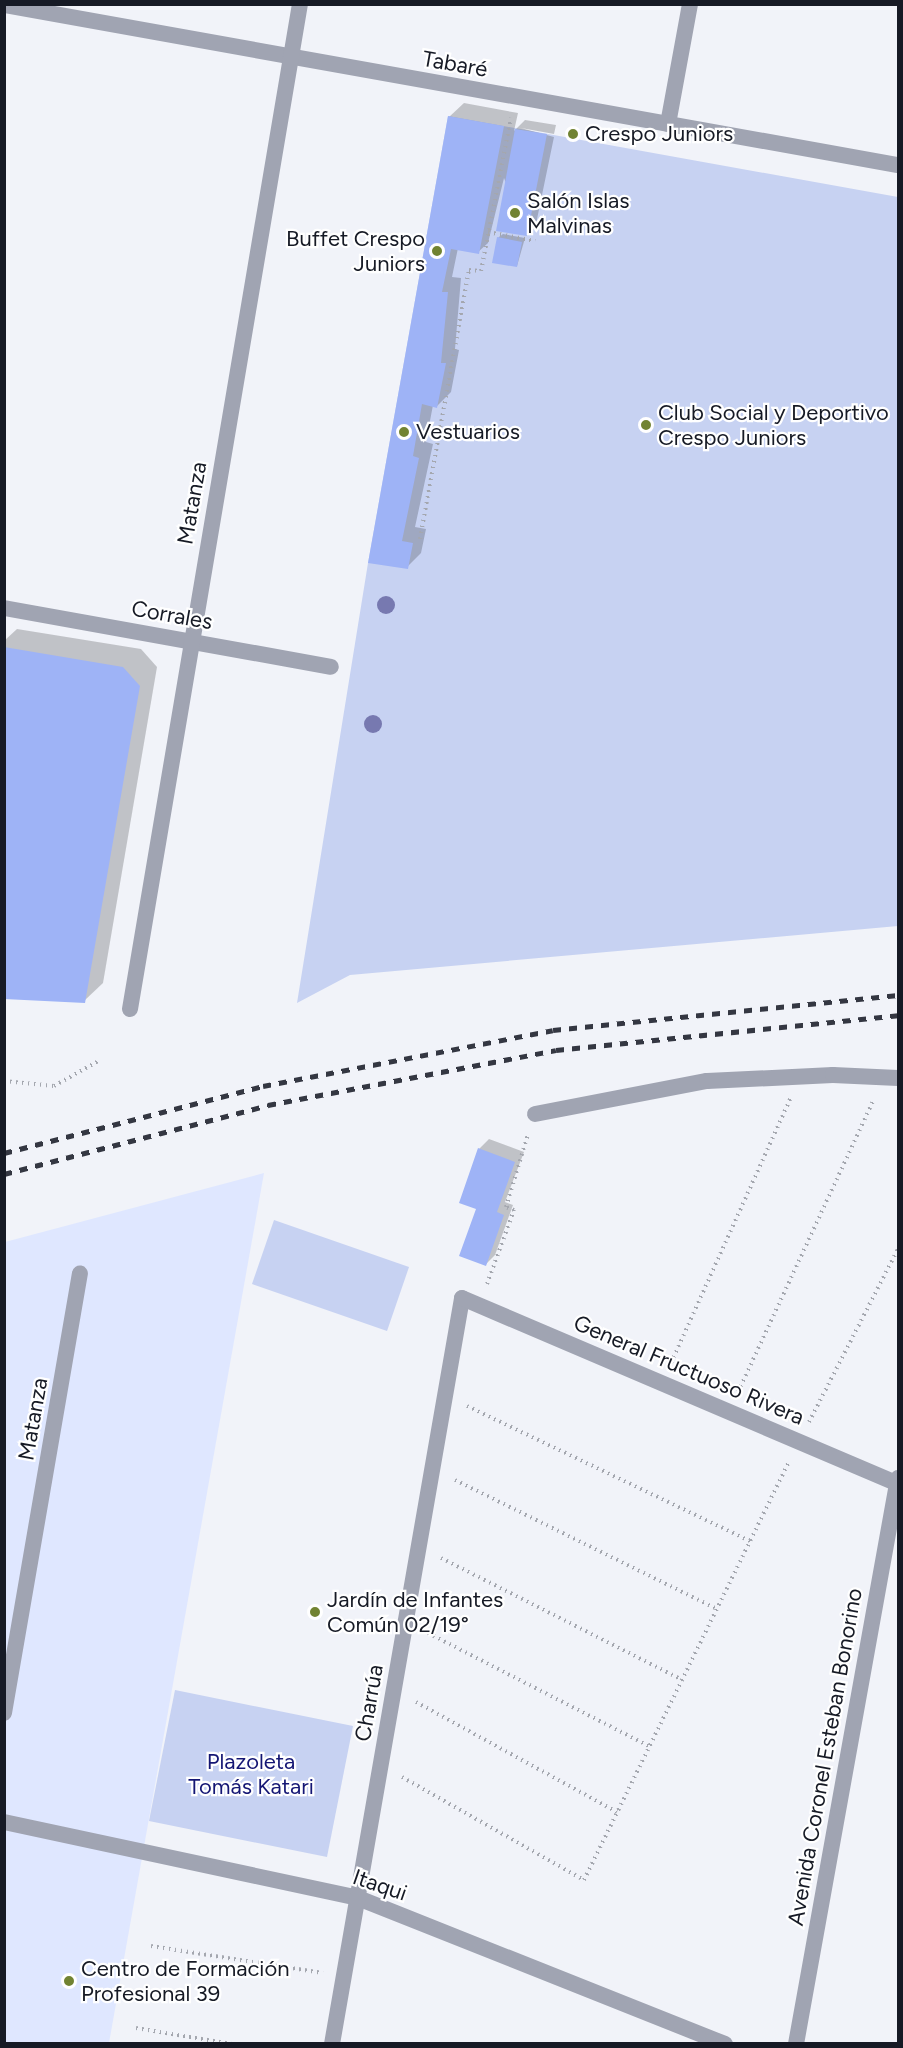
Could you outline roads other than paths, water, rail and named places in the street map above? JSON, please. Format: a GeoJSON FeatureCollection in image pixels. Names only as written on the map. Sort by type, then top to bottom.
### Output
{"type":"FeatureCollection","features":[{"type":"Feature","properties":{"kind":"street","name":"Matanza"},"geometry":{"type":"LineString","coordinates":[[130,1009],[300,4]]}},
{"type":"Feature","properties":{"kind":"street"},"geometry":{"type":"LineString","coordinates":[[668,124],[690,4]]}},
{"type":"Feature","properties":{"kind":"street","name":"Tabaré"},"geometry":{"type":"LineString","coordinates":[[4,5],[898,165]]}},
{"type":"Feature","properties":{"kind":"street","name":"Corrales"},"geometry":{"type":"LineString","coordinates":[[4,608],[331,667]]}},
{"type":"Feature","properties":{"kind":"street"},"geometry":{"type":"LineString","coordinates":[[535,1114],[707,1081],[800,1077],[892,1077]]}},
{"type":"Feature","properties":{"kind":"street","name":"Matanza"},"geometry":{"type":"LineString","coordinates":[[4,1713],[80,1274]]}},
{"type":"Feature","properties":{"kind":"street","name":"General Fructuoso Rivera"},"geometry":{"type":"LineString","coordinates":[[462,1298],[898,1482]]}},
{"type":"Feature","properties":{"kind":"street","name":"Charrúa"},"geometry":{"type":"LineString","coordinates":[[332,2043],[462,1298]]}},
{"type":"Feature","properties":{"kind":"street","name":"Avenida Coronel Esteban Bonorino"},"geometry":{"type":"LineString","coordinates":[[796,2043],[898,1482]]}},
{"type":"Feature","properties":{"kind":"street","name":"Itaqui"},"geometry":{"type":"LineString","coordinates":[[4,1822],[358,1898],[725,2043]]}},
{"type":"Feature","properties":{"kind":"railway"},"geometry":{"type":"LineString","coordinates":[[4,1153],[263,1086],[553,1030],[898,995]]}},
{"type":"Feature","properties":{"kind":"railway"},"geometry":{"type":"LineString","coordinates":[[4,1174],[268,1105],[556,1050],[898,1015]]}},
{"type":"Feature","properties":{"kind":"place","name":"Crespo Juniors"},"geometry":{"type":"Point","coordinates":[573,134]}},
{"type":"Feature","properties":{"kind":"place","name":"Salón Islas Malvinas"},"geometry":{"type":"Point","coordinates":[515,213]}},
{"type":"Feature","properties":{"kind":"place","name":"Buffet Crespo Juniors"},"geometry":{"type":"Point","coordinates":[437,251]}},
{"type":"Feature","properties":{"kind":"place","name":"Club Social y Deportivo Crespo Juniors"},"geometry":{"type":"Point","coordinates":[646,425]}},
{"type":"Feature","properties":{"kind":"place","name":"Vestuarios"},"geometry":{"type":"Point","coordinates":[404,432]}},
{"type":"Feature","properties":{"kind":"place","name":"Jardín de Infantes Común 02/19°"},"geometry":{"type":"Point","coordinates":[315,1612]}},
{"type":"Feature","properties":{"kind":"place","name":"Centro de Formación Profesional 39"},"geometry":{"type":"Point","coordinates":[69,1981]}},
{"type":"Feature","properties":{"kind":"park label","name":"Plazoleta Tomás Katari"},"geometry":{"type":"Point","coordinates":[251,1774]}}]}
